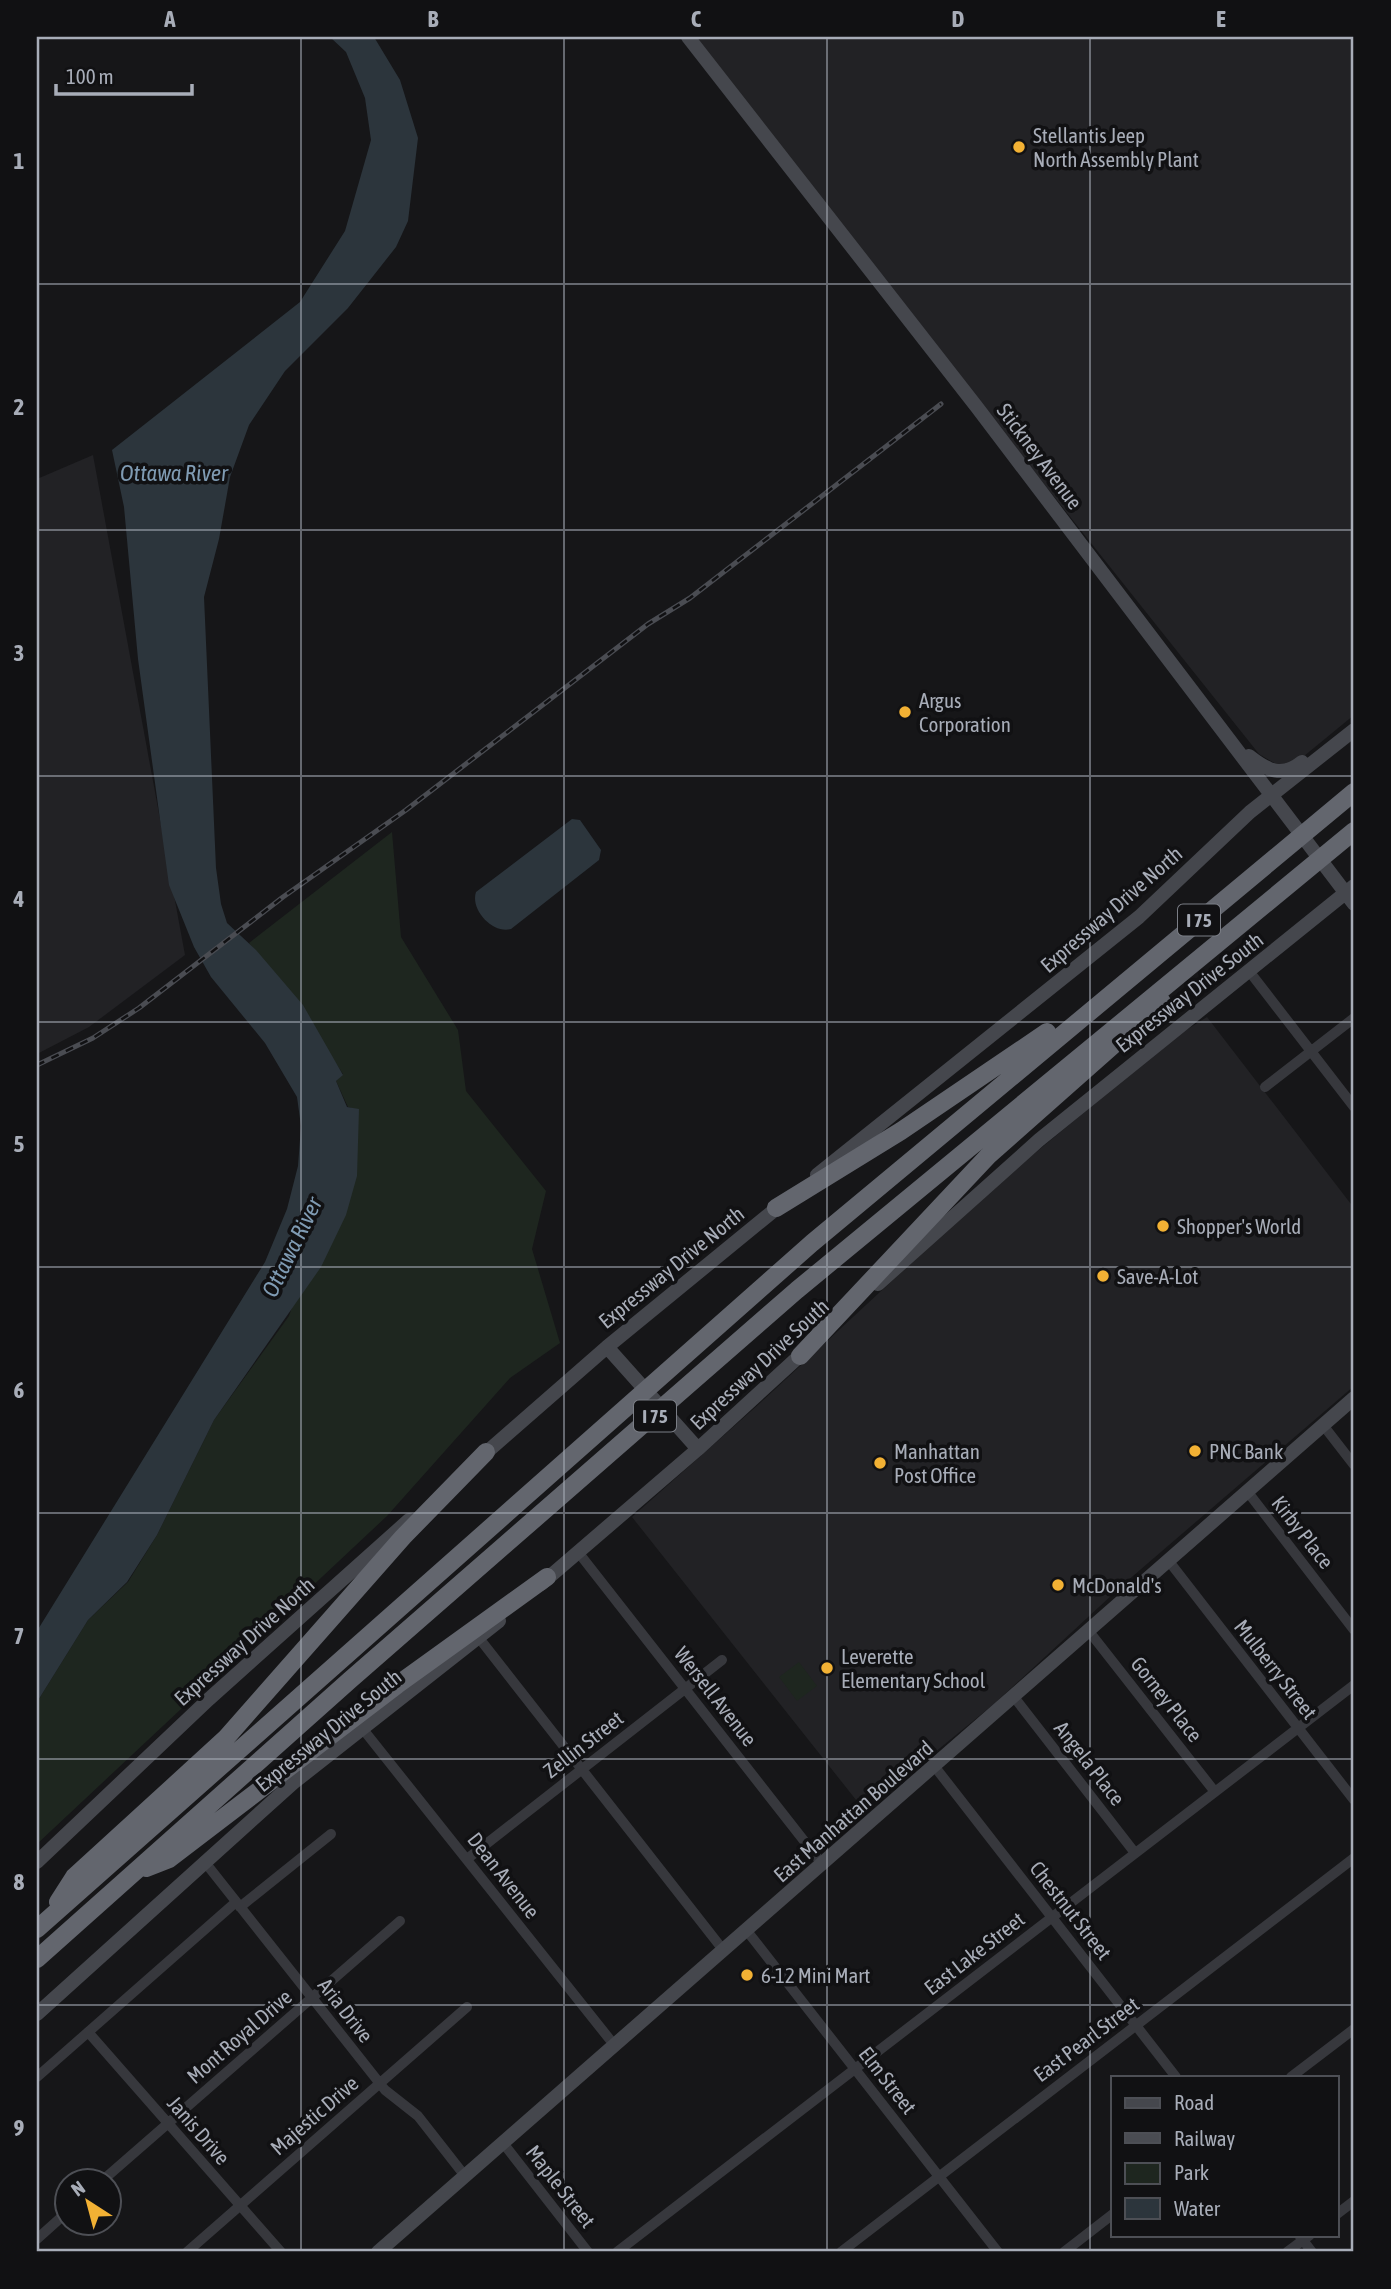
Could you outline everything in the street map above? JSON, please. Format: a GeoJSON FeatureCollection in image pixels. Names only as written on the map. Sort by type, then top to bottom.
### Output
{"type":"FeatureCollection","features":[{"type":"Feature","properties":{"kind":"highway","name":"I 75"},"geometry":{"type":"LineString","coordinates":[[41,1925],[812,1243],[1354,792]]}},
{"type":"Feature","properties":{"kind":"highway","name":"I 75"},"geometry":{"type":"LineString","coordinates":[[37,1959],[340,1689],[797,1290],[1354,831]]}},
{"type":"Feature","properties":{"kind":"highway"},"geometry":{"type":"LineString","coordinates":[[800,1356],[1014,1131],[1152,1012],[1286,888]]}},
{"type":"Feature","properties":{"kind":"highway"},"geometry":{"type":"LineString","coordinates":[[776,1208],[901,1131],[1129,977]]}},
{"type":"Feature","properties":{"kind":"highway"},"geometry":{"type":"LineString","coordinates":[[41,1925],[74,1877],[226,1738],[402,1537],[486,1452]]}},
{"type":"Feature","properties":{"kind":"highway"},"geometry":{"type":"LineString","coordinates":[[136,1871],[169,1859],[397,1685],[547,1577]]}},
{"type":"Feature","properties":{"kind":"main road","name":"Stickney Avenue"},"geometry":{"type":"LineString","coordinates":[[688,37],[1273,796],[1352,894]]}},
{"type":"Feature","properties":{"kind":"main road"},"geometry":{"type":"LineString","coordinates":[[1234,744],[1266,769],[1288,771],[1354,719]]}},
{"type":"Feature","properties":{"kind":"main road","name":"Expressway Drive North"},"geometry":{"type":"LineString","coordinates":[[37,1863],[200,1708],[607,1347],[1139,917],[1250,812],[1354,730]]}},
{"type":"Feature","properties":{"kind":"main road","name":"Expressway Drive South"},"geometry":{"type":"LineString","coordinates":[[37,2014],[293,1783],[479,1638],[698,1449],[1020,1156],[1250,971],[1352,894]]}},
{"type":"Feature","properties":{"kind":"main road"},"geometry":{"type":"LineString","coordinates":[[607,1347],[698,1449]]}},
{"type":"Feature","properties":{"kind":"main road","name":"East Manhattan Boulevard"},"geometry":{"type":"LineString","coordinates":[[378,2252],[1354,1398]]}},
{"type":"Feature","properties":{"kind":"street"},"geometry":{"type":"LineString","coordinates":[[1250,971],[1354,1108]]}},
{"type":"Feature","properties":{"kind":"street"},"geometry":{"type":"LineString","coordinates":[[1265,1087],[1354,1018]]}},
{"type":"Feature","properties":{"kind":"street"},"geometry":{"type":"LineString","coordinates":[[1323,1425],[1354,1465]]}},
{"type":"Feature","properties":{"kind":"street","name":"Kirby Place"},"geometry":{"type":"LineString","coordinates":[[1247,1491],[1354,1630]]}},
{"type":"Feature","properties":{"kind":"street","name":"Wersell Avenue"},"geometry":{"type":"LineString","coordinates":[[578,1552],[823,1865]]}},
{"type":"Feature","properties":{"kind":"street","name":"Mulberry Street"},"geometry":{"type":"LineString","coordinates":[[1168,1560],[1354,1800]]}},
{"type":"Feature","properties":{"kind":"street","name":"Gorney Place"},"geometry":{"type":"LineString","coordinates":[[1088,1630],[1215,1792]]}},
{"type":"Feature","properties":{"kind":"street"},"geometry":{"type":"LineString","coordinates":[[479,1638],[724,1951]]}},
{"type":"Feature","properties":{"kind":"street","name":"Zellin Street"},"geometry":{"type":"LineString","coordinates":[[467,1859],[722,1660]]}},
{"type":"Feature","properties":{"kind":"street","name":"East Lake Street"},"geometry":{"type":"LineString","coordinates":[[617,2252],[1354,1685]]}},
{"type":"Feature","properties":{"kind":"street","name":"Angela Place"},"geometry":{"type":"LineString","coordinates":[[1014,1697],[1135,1853]]}},
{"type":"Feature","properties":{"kind":"street","name":"Dean Avenue"},"geometry":{"type":"LineString","coordinates":[[362,1728],[615,2046]]}},
{"type":"Feature","properties":{"kind":"street","name":"Chestnut Street"},"geometry":{"type":"LineString","coordinates":[[935,1767],[1175,2076]]}},
{"type":"Feature","properties":{"kind":"street"},"geometry":{"type":"LineString","coordinates":[[37,2077],[238,1904],[331,1834]]}},
{"type":"Feature","properties":{"kind":"street","name":"East Pearl Street"},"geometry":{"type":"LineString","coordinates":[[841,2252],[1354,1858]]}},
{"type":"Feature","properties":{"kind":"street","name":"Aria Drive"},"geometry":{"type":"LineString","coordinates":[[204,1861],[379,2083],[394,2100],[418,2116],[465,2176]]}},
{"type":"Feature","properties":{"kind":"street","name":"Mont Royal Drive"},"geometry":{"type":"LineString","coordinates":[[119,2166],[400,1921]]}},
{"type":"Feature","properties":{"kind":"street","name":"Elm Street"},"geometry":{"type":"LineString","coordinates":[[747,1931],[998,2252]]}},
{"type":"Feature","properties":{"kind":"street","name":"Majestic Drive"},"geometry":{"type":"LineString","coordinates":[[187,2252],[467,2007]]}},
{"type":"Feature","properties":{"kind":"street"},"geometry":{"type":"LineString","coordinates":[[1292,2076],[1354,2029]]}},
{"type":"Feature","properties":{"kind":"street","name":"Janis Drive"},"geometry":{"type":"LineString","coordinates":[[88,2032],[281,2252]]}},
{"type":"Feature","properties":{"kind":"street","name":"Maple Street"},"geometry":{"type":"LineString","coordinates":[[503,2143],[588,2252]]}},
{"type":"Feature","properties":{"kind":"street"},"geometry":{"type":"LineString","coordinates":[[1338,2213],[1354,2201]]}},
{"type":"Feature","properties":{"kind":"street"},"geometry":{"type":"LineString","coordinates":[[1063,2252],[1111,2216]]}},
{"type":"Feature","properties":{"kind":"street"},"geometry":{"type":"LineString","coordinates":[[37,2239],[52,2226]]}},
{"type":"Feature","properties":{"kind":"street"},"geometry":{"type":"LineString","coordinates":[[1287,2252],[1304,2237],[1312,2252]]}},
{"type":"Feature","properties":{"kind":"shaded area"},"geometry":{"type":"Polygon","coordinates":[[[688,37],[1354,37],[1354,715],[1298,761],[1281,767],[1259,754],[688,37]]]}},
{"type":"Feature","properties":{"kind":"shaded area"},"geometry":{"type":"Polygon","coordinates":[[[93,455],[185,955],[89,1027],[37,1054],[37,479],[93,455]]]}},
{"type":"Feature","properties":{"kind":"shaded area"},"geometry":{"type":"Polygon","coordinates":[[[1207,1017],[1354,1208],[1354,1386],[1126,1582],[994,1704],[864,1810],[632,1517],[759,1404],[988,1192],[1175,1037],[1207,1017]]]}},
{"type":"Feature","properties":{"kind":"green space"},"geometry":{"type":"Polygon","coordinates":[[[392,832],[401,937],[458,1030],[466,1091],[546,1191],[532,1249],[560,1343],[510,1378],[387,1516],[37,1844],[37,1702],[88,1620],[128,1582],[157,1535],[214,1420],[289,1316],[359,1110],[348,1107],[336,1081],[343,1074],[281,982],[249,943],[392,832]]]}},
{"type":"Feature","properties":{"kind":"green space"},"geometry":{"type":"Polygon","coordinates":[[[799,1662],[817,1686],[797,1701],[779,1677],[799,1662]]]}},
{"type":"Feature","properties":{"kind":"water","name":"Ottawa River"},"geometry":{"type":"Polygon","coordinates":[[[330,37],[374,37],[400,80],[418,138],[408,221],[396,247],[348,308],[285,371],[249,425],[230,477],[219,539],[204,597],[216,868],[221,904],[227,923],[256,950],[303,1005],[343,1075],[336,1081],[347,1107],[359,1109],[357,1176],[346,1215],[321,1267],[214,1420],[157,1535],[127,1582],[88,1620],[37,1702],[37,1631],[265,1262],[287,1209],[298,1166],[301,1126],[297,1097],[265,1043],[211,977],[194,947],[169,885],[138,659],[124,507],[112,450],[300,302],[345,231],[371,140],[365,98],[346,52],[330,37]]]}},
{"type":"Feature","properties":{"kind":"water"},"geometry":{"type":"Polygon","coordinates":[[[572,819],[580,820],[601,850],[599,860],[511,929],[504,930],[490,924],[476,906],[476,892],[572,819]]]}},
{"type":"Feature","properties":{"kind":"railway"},"geometry":{"type":"LineString","coordinates":[[37,1065],[93,1038],[139,1008],[283,897],[406,810],[648,624],[690,598],[941,404]]}},
{"type":"Feature","properties":{"kind":"place","name":"Stellantis Jeep North Assembly Plant"},"geometry":{"type":"Point","coordinates":[1019,147]}},
{"type":"Feature","properties":{"kind":"place","name":"Argus Corporation"},"geometry":{"type":"Point","coordinates":[905,712]}},
{"type":"Feature","properties":{"kind":"place","name":"Shopper's World"},"geometry":{"type":"Point","coordinates":[1163,1226]}},
{"type":"Feature","properties":{"kind":"place","name":"Save-A-Lot"},"geometry":{"type":"Point","coordinates":[1103,1276]}},
{"type":"Feature","properties":{"kind":"place","name":"PNC Bank"},"geometry":{"type":"Point","coordinates":[1195,1451]}},
{"type":"Feature","properties":{"kind":"place","name":"Manhattan Post Office"},"geometry":{"type":"Point","coordinates":[880,1463]}},
{"type":"Feature","properties":{"kind":"place","name":"McDonald's"},"geometry":{"type":"Point","coordinates":[1058,1585]}},
{"type":"Feature","properties":{"kind":"place","name":"Leverette Elementary School"},"geometry":{"type":"Point","coordinates":[827,1668]}},
{"type":"Feature","properties":{"kind":"place","name":"6-12 Mini Mart"},"geometry":{"type":"Point","coordinates":[747,1975]}}]}
